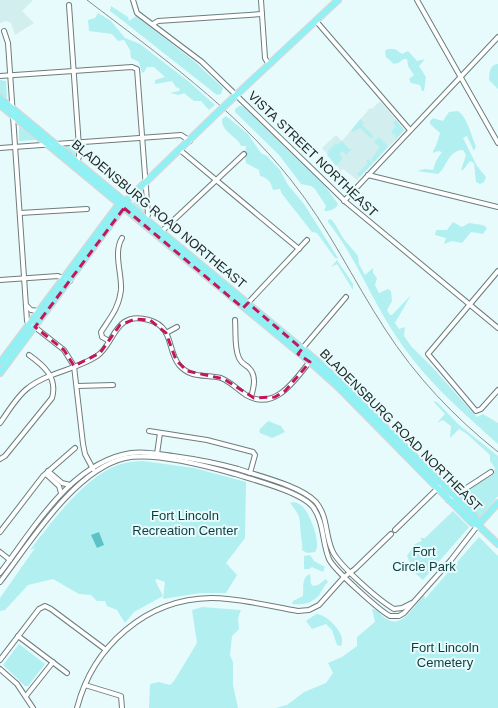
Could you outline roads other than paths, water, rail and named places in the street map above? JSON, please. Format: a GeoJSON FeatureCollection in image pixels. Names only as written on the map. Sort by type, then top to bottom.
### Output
{"type":"FeatureCollection","features":[{"type":"Feature","properties":{"kind":"main road"},"geometry":{"type":"LineString","coordinates":[[0,362],[103,225],[145,180],[190,141],[214,116],[338,0]]}},
{"type":"Feature","properties":{"kind":"main road","name":"BLADENSBURG ROAD NORTHEAST"},"geometry":{"type":"LineString","coordinates":[[0,98],[248,303],[300,351]]}},
{"type":"Feature","properties":{"kind":"main road","name":"BLADENSBURG ROAD NORTHEAST"},"geometry":{"type":"LineString","coordinates":[[0,105],[13,114],[142,224],[244,308],[311,360],[422,469],[442,484],[472,524],[478,525],[498,544]]}},
{"type":"Feature","properties":{"kind":"main road"},"geometry":{"type":"LineString","coordinates":[[0,373],[108,229],[122,206]]}},
{"type":"Feature","properties":{"kind":"main road"},"geometry":{"type":"LineString","coordinates":[[103,225],[108,229]]}},
{"type":"Feature","properties":{"kind":"main road","name":"BLADENSBURG ROAD NORTHEAST"},"geometry":{"type":"LineString","coordinates":[[422,469],[437,489],[451,498]]}},
{"type":"Feature","properties":{"kind":"main road"},"geometry":{"type":"LineString","coordinates":[[478,525],[498,503]]}},
{"type":"Feature","properties":{"kind":"street","name":"VISTA STREET NORTHEAST"},"geometry":{"type":"LineString","coordinates":[[133,0],[137,13],[199,60],[344,201],[498,328]]}},
{"type":"Feature","properties":{"kind":"street"},"geometry":{"type":"LineString","coordinates":[[261,0],[265,58],[269,65]]}},
{"type":"Feature","properties":{"kind":"street"},"geometry":{"type":"LineString","coordinates":[[417,0],[498,143]]}},
{"type":"Feature","properties":{"kind":"street"},"geometry":{"type":"LineString","coordinates":[[69,5],[79,142],[79,157],[77,162]]}},
{"type":"Feature","properties":{"kind":"street"},"geometry":{"type":"LineString","coordinates":[[153,24],[158,21],[262,14]]}},
{"type":"Feature","properties":{"kind":"street"},"geometry":{"type":"LineString","coordinates":[[316,21],[410,130]]}},
{"type":"Feature","properties":{"kind":"street"},"geometry":{"type":"LineString","coordinates":[[4,31],[8,43],[27,321],[64,350],[74,366],[78,386],[83,444],[95,473]]}},
{"type":"Feature","properties":{"kind":"street"},"geometry":{"type":"LineString","coordinates":[[344,201],[498,37]]}},
{"type":"Feature","properties":{"kind":"street"},"geometry":{"type":"LineString","coordinates":[[0,76],[132,67],[137,69],[148,215],[142,224]]}},
{"type":"Feature","properties":{"kind":"street"},"geometry":{"type":"LineString","coordinates":[[0,148],[181,135],[190,141]]}},
{"type":"Feature","properties":{"kind":"street"},"geometry":{"type":"LineString","coordinates":[[180,150],[299,249]]}},
{"type":"Feature","properties":{"kind":"street"},"geometry":{"type":"LineString","coordinates":[[158,236],[244,154]]}},
{"type":"Feature","properties":{"kind":"street"},"geometry":{"type":"LineString","coordinates":[[368,175],[498,207]]}},
{"type":"Feature","properties":{"kind":"street"},"geometry":{"type":"LineString","coordinates":[[20,213],[87,209]]}},
{"type":"Feature","properties":{"kind":"street"},"geometry":{"type":"LineString","coordinates":[[109,341],[102,337],[101,332],[112,318],[119,297],[121,288],[118,250],[122,238]]}},
{"type":"Feature","properties":{"kind":"street"},"geometry":{"type":"LineString","coordinates":[[244,308],[307,240]]}},
{"type":"Feature","properties":{"kind":"street"},"geometry":{"type":"LineString","coordinates":[[498,271],[429,351],[428,356],[476,411],[481,409],[498,390]]}},
{"type":"Feature","properties":{"kind":"street"},"geometry":{"type":"LineString","coordinates":[[0,280],[64,277],[70,281]]}},
{"type":"Feature","properties":{"kind":"street"},"geometry":{"type":"LineString","coordinates":[[300,351],[346,297]]}},
{"type":"Feature","properties":{"kind":"street"},"geometry":{"type":"LineString","coordinates":[[26,304],[31,310],[38,311]]}},
{"type":"Feature","properties":{"kind":"street"},"geometry":{"type":"LineString","coordinates":[[0,423],[27,388],[98,355],[120,325],[138,319],[154,322],[166,333],[176,360],[187,372],[198,376],[216,377],[226,380],[251,397],[267,399],[280,395],[288,388],[311,360]]}},
{"type":"Feature","properties":{"kind":"street"},"geometry":{"type":"LineString","coordinates":[[235,320],[238,356],[242,363],[250,369],[254,378],[254,388],[251,397]]}},
{"type":"Feature","properties":{"kind":"street"},"geometry":{"type":"LineString","coordinates":[[166,333],[177,327]]}},
{"type":"Feature","properties":{"kind":"street"},"geometry":{"type":"LineString","coordinates":[[0,459],[5,456],[52,398],[53,393],[50,376],[45,367],[29,355]]}},
{"type":"Feature","properties":{"kind":"street"},"geometry":{"type":"LineString","coordinates":[[78,386],[113,385]]}},
{"type":"Feature","properties":{"kind":"street"},"geometry":{"type":"LineString","coordinates":[[149,432],[207,440],[253,452],[255,455],[250,473]]}},
{"type":"Feature","properties":{"kind":"street"},"geometry":{"type":"LineString","coordinates":[[157,454],[160,433]]}},
{"type":"Feature","properties":{"kind":"street"},"geometry":{"type":"LineString","coordinates":[[0,532],[47,472],[75,448]]}},
{"type":"Feature","properties":{"kind":"street"},"geometry":{"type":"LineString","coordinates":[[0,582],[63,500],[95,473],[117,459],[135,453],[157,454],[194,459],[250,473],[299,491],[315,502],[327,521],[332,550],[350,572],[394,609],[402,608],[412,603]]}},
{"type":"Feature","properties":{"kind":"street"},"geometry":{"type":"LineString","coordinates":[[0,573],[70,485],[92,467],[104,460],[141,457],[194,464],[246,477],[298,496],[309,503],[316,512],[321,524],[330,561],[344,577],[390,616],[399,616],[404,613],[451,560],[478,525]]}},
{"type":"Feature","properties":{"kind":"street"},"geometry":{"type":"LineString","coordinates":[[47,472],[62,483],[70,485]]}},
{"type":"Feature","properties":{"kind":"street"},"geometry":{"type":"LineString","coordinates":[[47,472],[59,486],[62,494]]}},
{"type":"Feature","properties":{"kind":"street"},"geometry":{"type":"LineString","coordinates":[[451,498],[491,472]]}},
{"type":"Feature","properties":{"kind":"street"},"geometry":{"type":"LineString","coordinates":[[395,530],[442,484]]}},
{"type":"Feature","properties":{"kind":"street"},"geometry":{"type":"LineString","coordinates":[[77,708],[85,685],[106,650],[133,623],[149,613],[168,605],[193,599],[216,598],[298,611],[308,610],[320,604],[344,577],[391,534]]}},
{"type":"Feature","properties":{"kind":"street"},"geometry":{"type":"LineString","coordinates":[[0,552],[10,560]]}},
{"type":"Feature","properties":{"kind":"street"},"geometry":{"type":"LineString","coordinates":[[0,660],[39,609],[47,607],[106,650]]}},
{"type":"Feature","properties":{"kind":"street"},"geometry":{"type":"LineString","coordinates":[[18,636],[67,673]]}},
{"type":"Feature","properties":{"kind":"street"},"geometry":{"type":"LineString","coordinates":[[26,696],[53,662]]}},
{"type":"Feature","properties":{"kind":"street"},"geometry":{"type":"LineString","coordinates":[[0,669],[17,684],[33,708]]}},
{"type":"Feature","properties":{"kind":"street"},"geometry":{"type":"LineString","coordinates":[[85,685],[122,696],[122,708]]}},
{"type":"Feature","properties":{"kind":"railway"},"geometry":{"type":"LineString","coordinates":[[87,0],[195,84],[245,129],[269,154],[291,180],[317,216],[373,310],[410,364],[451,410],[498,452]]}},
{"type":"Feature","properties":{"kind":"park label","name":"Fort Lincoln Recreation Center"},"geometry":{"type":"Point","coordinates":[185,522]}},
{"type":"Feature","properties":{"kind":"park label","name":"Fort Circle Park"},"geometry":{"type":"Point","coordinates":[424,558]}},
{"type":"Feature","properties":{"kind":"park label","name":"Fort Lincoln Cemetery"},"geometry":{"type":"Point","coordinates":[445,654]}}]}
